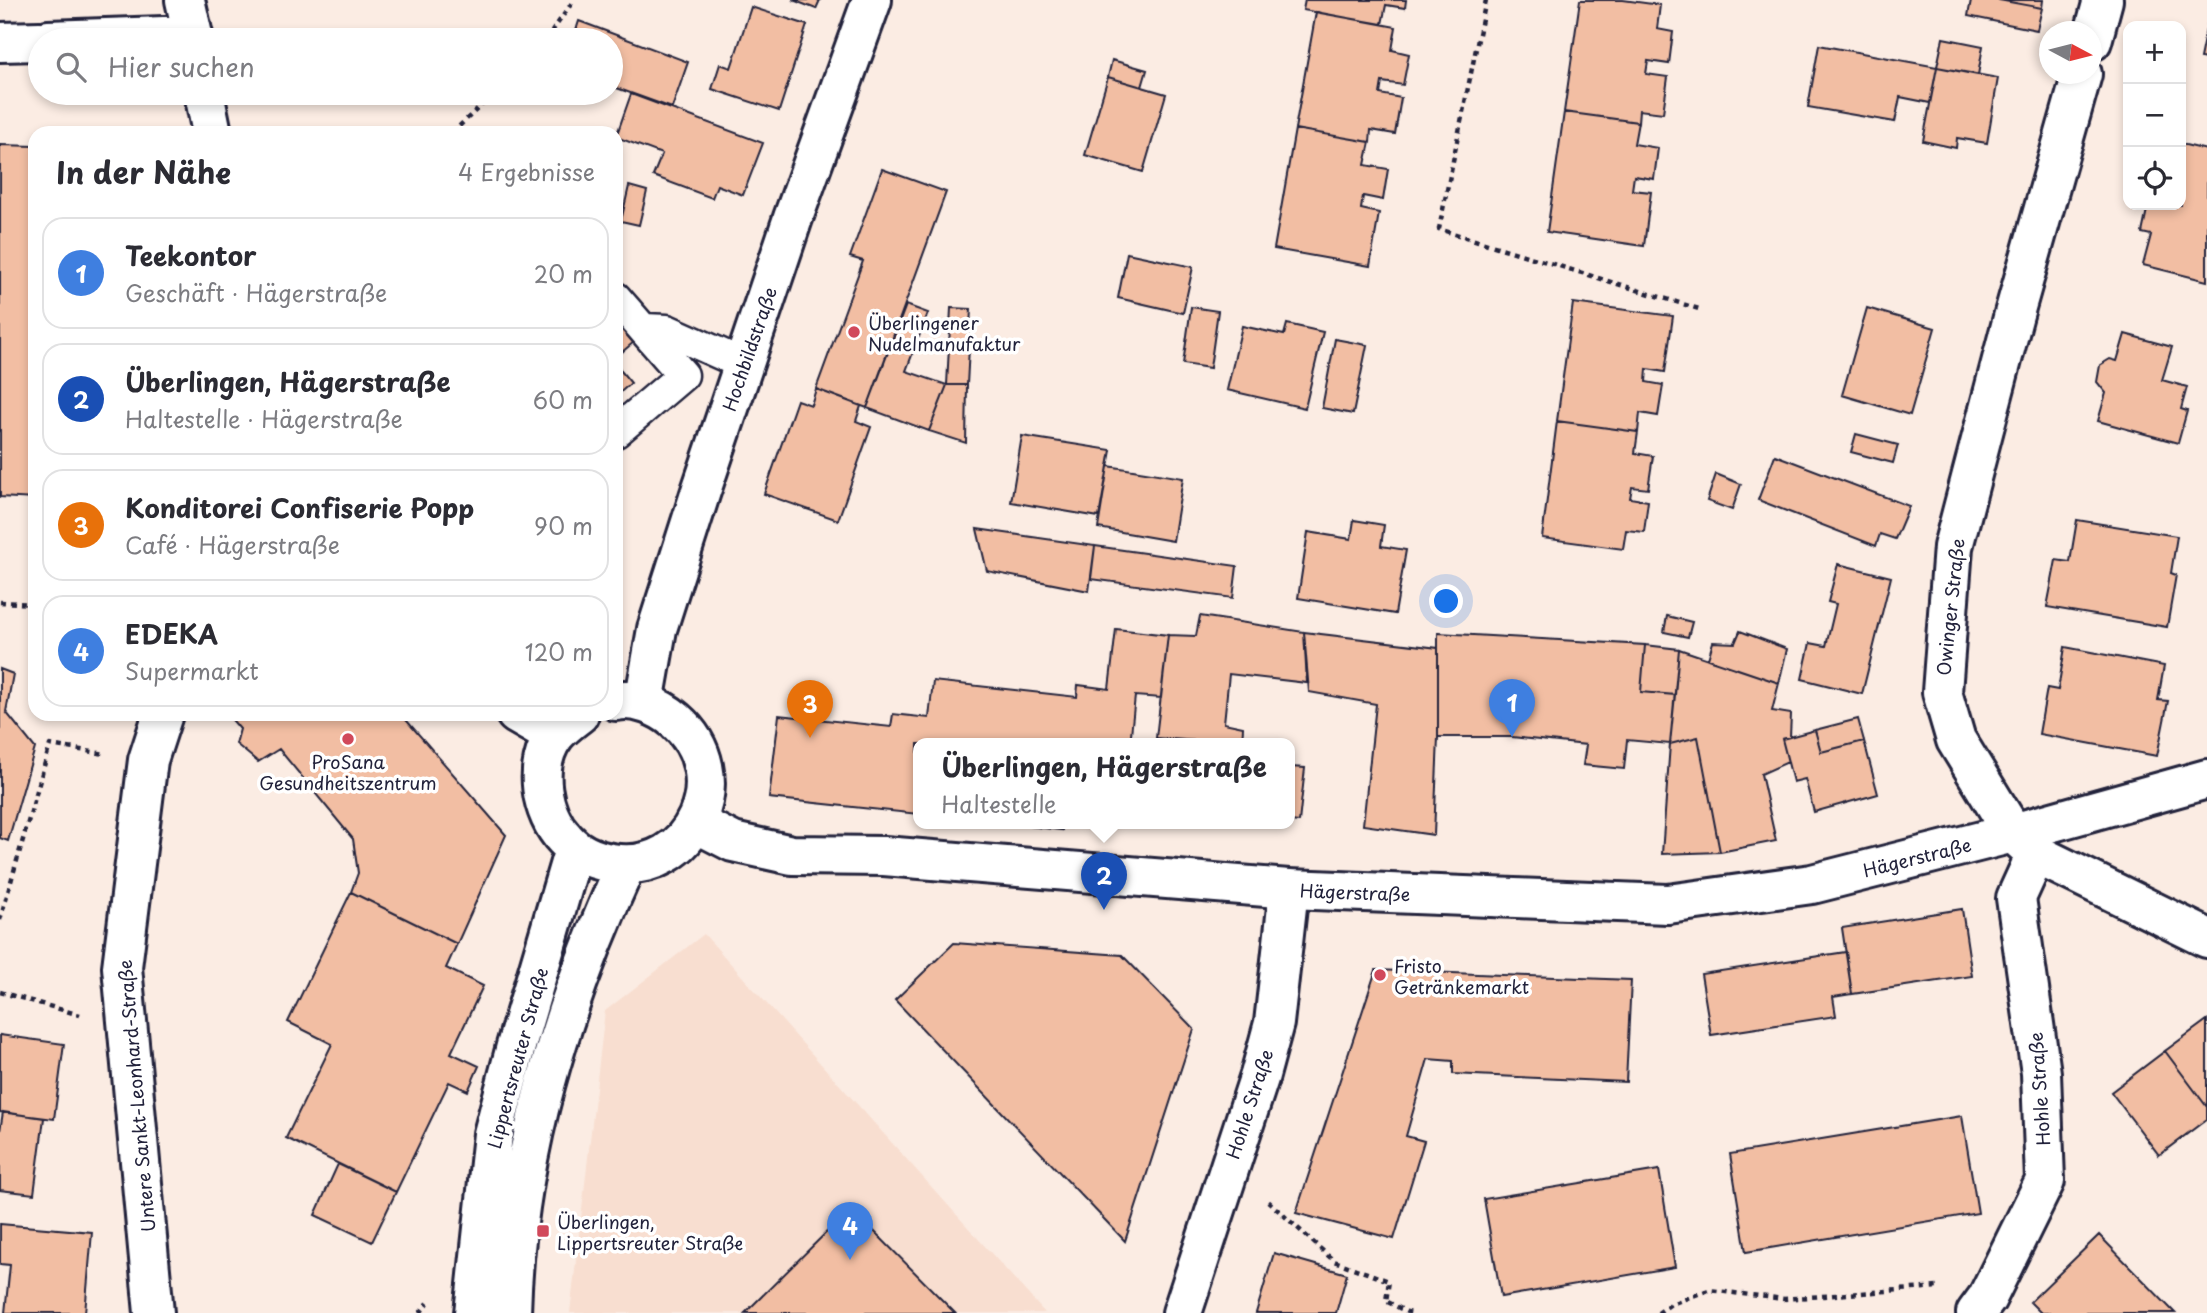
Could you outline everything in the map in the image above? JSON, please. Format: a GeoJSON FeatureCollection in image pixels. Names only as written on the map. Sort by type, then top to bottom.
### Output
{"type":"FeatureCollection","features":[{"type":"Feature","properties":{"kind":"street","name":"Hochbildstraße"},"geometry":{"type":"LineString","coordinates":[[630,702],[657,629],[743,364],[872,0]]}},
{"type":"Feature","properties":{"kind":"street"},"geometry":{"type":"LineString","coordinates":[[2097,21],[2103,0]]}},
{"type":"Feature","properties":{"kind":"street"},"geometry":{"type":"LineString","coordinates":[[162,28],[191,25]]}},
{"type":"Feature","properties":{"kind":"street"},"geometry":{"type":"LineString","coordinates":[[0,42],[28,41]]}},
{"type":"Feature","properties":{"kind":"street","name":"Owinger Straße"},"geometry":{"type":"LineString","coordinates":[[2024,843],[1956,740],[1942,692],[1953,547],[2014,314],[2079,84]]}},
{"type":"Feature","properties":{"kind":"street"},"geometry":{"type":"LineString","coordinates":[[206,105],[211,126]]}},
{"type":"Feature","properties":{"kind":"street"},"geometry":{"type":"LineString","coordinates":[[548,721],[566,725],[546,754],[541,780],[545,806],[556,830],[574,849],[598,861],[626,865],[654,860],[678,845],[696,823],[705,799],[706,774],[699,750],[686,729],[667,712],[630,702]]}},
{"type":"Feature","properties":{"kind":"street","name":"Untere Sankt-Leonhard-Straße"},"geometry":{"type":"LineString","coordinates":[[154,1313],[122,967],[148,760],[161,721]]}},
{"type":"Feature","properties":{"kind":"street","name":"Hägerstraße"},"geometry":{"type":"LineString","coordinates":[[696,823],[733,842],[792,855],[884,856],[1289,889],[1668,904],[1812,884],[2024,843],[2207,779]]}},
{"type":"Feature","properties":{"kind":"street"},"geometry":{"type":"LineString","coordinates":[[2024,843],[2207,938]]}},
{"type":"Feature","properties":{"kind":"street","name":"Hohle Straße"},"geometry":{"type":"LineString","coordinates":[[1982,1305],[2045,1181],[2041,1073],[2016,898],[2024,843]]}},
{"type":"Feature","properties":{"kind":"street","name":"Lippertsreuter Straße"},"geometry":{"type":"LineString","coordinates":[[474,1313],[494,1134],[516,1046],[574,849]]}},
{"type":"Feature","properties":{"kind":"street","name":"Lippertsreuter Straße"},"geometry":{"type":"LineString","coordinates":[[511,1313],[517,1226],[531,1140],[559,1032],[592,940],[626,865]]}},
{"type":"Feature","properties":{"kind":"street","name":"Hohle Straße"},"geometry":{"type":"LineString","coordinates":[[1182,1313],[1260,1075],[1274,1023],[1289,889]]}},
{"type":"Feature","properties":{"kind":"lane"},"geometry":{"type":"LineString","coordinates":[[623,306],[683,375],[623,426]]}},
{"type":"Feature","properties":{"kind":"lane"},"geometry":{"type":"LineString","coordinates":[[644,329],[667,330],[743,364]]}},
{"type":"Feature","properties":{"kind":"path"},"geometry":{"type":"LineString","coordinates":[[554,28],[574,0]]}},
{"type":"Feature","properties":{"kind":"path"},"geometry":{"type":"LineString","coordinates":[[1486,0],[1439,229],[1699,309]]}},
{"type":"Feature","properties":{"kind":"path"},"geometry":{"type":"LineString","coordinates":[[459,126],[481,105]]}},
{"type":"Feature","properties":{"kind":"path"},"geometry":{"type":"LineString","coordinates":[[0,601],[28,603]]}},
{"type":"Feature","properties":{"kind":"path"},"geometry":{"type":"LineString","coordinates":[[0,920],[50,745],[148,760]]}},
{"type":"Feature","properties":{"kind":"path"},"geometry":{"type":"LineString","coordinates":[[0,992],[128,1028]]}},
{"type":"Feature","properties":{"kind":"path"},"geometry":{"type":"LineString","coordinates":[[1227,1172],[1279,1210],[1334,1261],[1389,1281],[1386,1301],[1414,1313]]}},
{"type":"Feature","properties":{"kind":"path"},"geometry":{"type":"LineString","coordinates":[[1658,1313],[1671,1304],[1709,1290],[1784,1299],[1936,1286],[1982,1305]]}},
{"type":"Feature","properties":{"kind":"shaded area"},"geometry":{"type":"Polygon","coordinates":[[[704,934],[1045,1313],[570,1313],[605,1011],[704,934]]]}},
{"type":"Feature","properties":{"kind":"building"},"geometry":{"type":"Polygon","coordinates":[[[793,0],[820,0],[816,9],[793,0]]]}},
{"type":"Feature","properties":{"kind":"building"},"geometry":{"type":"Polygon","coordinates":[[[1305,0],[1406,0],[1405,8],[1386,5],[1382,24],[1303,10],[1305,0]]]}},
{"type":"Feature","properties":{"kind":"building"},"geometry":{"type":"Polygon","coordinates":[[[1580,0],[1623,0],[1660,5],[1657,29],[1673,32],[1669,64],[1648,61],[1646,74],[1668,77],[1663,113],[1639,110],[1638,122],[1564,112],[1580,0]]]}},
{"type":"Feature","properties":{"kind":"building"},"geometry":{"type":"Polygon","coordinates":[[[1971,0],[1999,0],[2042,8],[2037,30],[1968,16],[1971,0]]]}},
{"type":"Feature","properties":{"kind":"building"},"geometry":{"type":"Polygon","coordinates":[[[1999,0],[2043,0],[2042,8],[1999,0]]]}},
{"type":"Feature","properties":{"kind":"building"},"geometry":{"type":"Polygon","coordinates":[[[751,7],[807,25],[779,111],[712,89],[720,64],[731,68],[751,7]]]}},
{"type":"Feature","properties":{"kind":"building"},"geometry":{"type":"Polygon","coordinates":[[[1316,12],[1396,27],[1392,50],[1409,54],[1403,85],[1382,82],[1380,94],[1401,98],[1395,134],[1371,130],[1370,142],[1295,129],[1316,12]]]}},
{"type":"Feature","properties":{"kind":"building"},"geometry":{"type":"Polygon","coordinates":[[[579,21],[598,28],[577,28],[579,21]]]}},
{"type":"Feature","properties":{"kind":"building"},"geometry":{"type":"Polygon","coordinates":[[[2207,24],[2207,59],[2200,58],[2207,24]]]}},
{"type":"Feature","properties":{"kind":"building"},"geometry":{"type":"Polygon","coordinates":[[[623,38],[688,62],[672,108],[623,90],[623,38]]]}},
{"type":"Feature","properties":{"kind":"building"},"geometry":{"type":"Polygon","coordinates":[[[1943,38],[1983,46],[1978,75],[1937,67],[1943,38]]]}},
{"type":"Feature","properties":{"kind":"building"},"geometry":{"type":"Polygon","coordinates":[[[1819,45],[1937,67],[1930,103],[1900,97],[1895,122],[1808,107],[1819,45]]]}},
{"type":"Feature","properties":{"kind":"building"},"geometry":{"type":"Polygon","coordinates":[[[1112,60],[1147,70],[1142,87],[1108,77],[1112,60]]]}},
{"type":"Feature","properties":{"kind":"building"},"geometry":{"type":"Polygon","coordinates":[[[1937,67],[1998,78],[1987,143],[1957,138],[1956,148],[1923,141],[1937,67]]]}},
{"type":"Feature","properties":{"kind":"building"},"geometry":{"type":"Polygon","coordinates":[[[1108,77],[1166,94],[1143,172],[1085,155],[1108,77]]]}},
{"type":"Feature","properties":{"kind":"building"},"geometry":{"type":"Polygon","coordinates":[[[631,94],[763,143],[743,195],[717,185],[712,198],[653,176],[662,154],[623,140],[623,126],[620,126],[631,94]]]}},
{"type":"Feature","properties":{"kind":"building"},"geometry":{"type":"Polygon","coordinates":[[[1564,112],[1638,122],[1634,144],[1658,148],[1654,179],[1634,176],[1632,190],[1651,192],[1644,246],[1547,232],[1564,112]]]}},
{"type":"Feature","properties":{"kind":"building"},"geometry":{"type":"Polygon","coordinates":[[[1295,129],[1370,142],[1365,165],[1388,169],[1383,200],[1363,196],[1361,209],[1379,213],[1370,266],[1274,249],[1295,129]]]}},
{"type":"Feature","properties":{"kind":"building"},"geometry":{"type":"Polygon","coordinates":[[[0,145],[28,146],[28,499],[0,497],[0,145]]]}},
{"type":"Feature","properties":{"kind":"building"},"geometry":{"type":"Polygon","coordinates":[[[2186,145],[2207,150],[2207,281],[2143,265],[2151,235],[2142,233],[2147,210],[2186,210],[2186,145]]]}},
{"type":"Feature","properties":{"kind":"building"},"geometry":{"type":"Polygon","coordinates":[[[882,169],[946,192],[867,408],[816,389],[863,261],[850,257],[882,169]]]}},
{"type":"Feature","properties":{"kind":"building"},"geometry":{"type":"Polygon","coordinates":[[[629,186],[647,191],[639,225],[623,221],[629,186]]]}},
{"type":"Feature","properties":{"kind":"building"},"geometry":{"type":"Polygon","coordinates":[[[1127,253],[1193,267],[1183,313],[1118,298],[1127,253]]]}},
{"type":"Feature","properties":{"kind":"building"},"geometry":{"type":"Polygon","coordinates":[[[1573,303],[1673,316],[1665,372],[1647,369],[1646,382],[1663,385],[1658,416],[1640,413],[1638,432],[1557,421],[1573,303]]]}},
{"type":"Feature","properties":{"kind":"building"},"geometry":{"type":"Polygon","coordinates":[[[906,305],[928,313],[906,371],[947,385],[929,431],[867,408],[906,305]]]}},
{"type":"Feature","properties":{"kind":"building"},"geometry":{"type":"Polygon","coordinates":[[[1191,307],[1218,311],[1210,368],[1183,364],[1191,307]]]}},
{"type":"Feature","properties":{"kind":"building"},"geometry":{"type":"Polygon","coordinates":[[[951,308],[971,309],[967,385],[947,385],[951,308]]]}},
{"type":"Feature","properties":{"kind":"building"},"geometry":{"type":"Polygon","coordinates":[[[1867,308],[1935,328],[1910,415],[1842,395],[1867,308]]]}},
{"type":"Feature","properties":{"kind":"building"},"geometry":{"type":"Polygon","coordinates":[[[1287,324],[1323,332],[1305,408],[1227,390],[1242,326],[1284,335],[1287,324]]]}},
{"type":"Feature","properties":{"kind":"building"},"geometry":{"type":"Polygon","coordinates":[[[623,329],[634,342],[623,351],[623,329]]]}},
{"type":"Feature","properties":{"kind":"building"},"geometry":{"type":"Polygon","coordinates":[[[2125,334],[2172,347],[2162,380],[2187,387],[2181,409],[2187,411],[2178,443],[2098,421],[2106,393],[2097,382],[2100,365],[2110,359],[2117,361],[2125,334]]]}},
{"type":"Feature","properties":{"kind":"building"},"geometry":{"type":"Polygon","coordinates":[[[1335,339],[1367,345],[1353,414],[1322,408],[1335,339]]]}},
{"type":"Feature","properties":{"kind":"building"},"geometry":{"type":"Polygon","coordinates":[[[623,373],[631,383],[623,390],[623,373]]]}},
{"type":"Feature","properties":{"kind":"building"},"geometry":{"type":"Polygon","coordinates":[[[947,385],[967,385],[966,443],[929,431],[947,385]]]}},
{"type":"Feature","properties":{"kind":"building"},"geometry":{"type":"Polygon","coordinates":[[[816,389],[861,406],[856,421],[871,427],[838,520],[764,494],[797,400],[811,405],[816,389]]]}},
{"type":"Feature","properties":{"kind":"building"},"geometry":{"type":"Polygon","coordinates":[[[1557,421],[1638,432],[1635,453],[1653,456],[1648,489],[1632,487],[1630,498],[1648,501],[1644,532],[1626,530],[1623,549],[1542,538],[1557,421]]]}},
{"type":"Feature","properties":{"kind":"building"},"geometry":{"type":"Polygon","coordinates":[[[1856,434],[1898,445],[1893,463],[1851,452],[1856,434]]]}},
{"type":"Feature","properties":{"kind":"building"},"geometry":{"type":"Polygon","coordinates":[[[1022,436],[1111,450],[1099,517],[1011,502],[1022,436]]]}},
{"type":"Feature","properties":{"kind":"building"},"geometry":{"type":"Polygon","coordinates":[[[1775,455],[1909,506],[1895,539],[1880,534],[1876,546],[1758,500],[1775,455]]]}},
{"type":"Feature","properties":{"kind":"building"},"geometry":{"type":"Polygon","coordinates":[[[1108,466],[1183,478],[1173,541],[1098,528],[1108,466]]]}},
{"type":"Feature","properties":{"kind":"building"},"geometry":{"type":"Polygon","coordinates":[[[1716,474],[1741,484],[1732,510],[1707,501],[1716,474]]]}},
{"type":"Feature","properties":{"kind":"building"},"geometry":{"type":"Polygon","coordinates":[[[1354,520],[1384,525],[1381,546],[1406,550],[1395,614],[1298,598],[1308,532],[1351,539],[1354,520]]]}},
{"type":"Feature","properties":{"kind":"building"},"geometry":{"type":"Polygon","coordinates":[[[2077,520],[2177,536],[2171,573],[2176,575],[2167,627],[2047,607],[2056,560],[2070,562],[2077,520]]]}},
{"type":"Feature","properties":{"kind":"building"},"geometry":{"type":"Polygon","coordinates":[[[977,529],[1095,546],[1089,591],[987,571],[977,529]]]}},
{"type":"Feature","properties":{"kind":"building"},"geometry":{"type":"Polygon","coordinates":[[[1095,546],[1237,566],[1233,598],[1091,579],[1095,546]]]}},
{"type":"Feature","properties":{"kind":"building"},"geometry":{"type":"Polygon","coordinates":[[[1838,564],[1891,577],[1862,694],[1802,679],[1810,643],[1826,646],[1836,604],[1828,602],[1838,564]]]}},
{"type":"Feature","properties":{"kind":"building"},"geometry":{"type":"Polygon","coordinates":[[[1200,616],[1304,632],[1307,683],[1229,674],[1224,723],[1243,727],[1242,738],[1156,738],[1168,635],[1196,636],[1200,616]]]}},
{"type":"Feature","properties":{"kind":"building"},"geometry":{"type":"Polygon","coordinates":[[[1667,616],[1692,622],[1688,637],[1664,632],[1667,616]]]}},
{"type":"Feature","properties":{"kind":"building"},"geometry":{"type":"Polygon","coordinates":[[[1116,629],[1168,635],[1161,698],[1135,696],[1131,738],[913,738],[913,813],[769,798],[779,715],[891,727],[893,714],[929,718],[933,681],[1077,697],[1078,685],[1109,689],[1116,629]]]}},
{"type":"Feature","properties":{"kind":"building"},"geometry":{"type":"Polygon","coordinates":[[[1740,631],[1787,649],[1779,683],[1708,659],[1713,642],[1735,643],[1740,631]]]}},
{"type":"Feature","properties":{"kind":"building"},"geometry":{"type":"Polygon","coordinates":[[[1304,632],[1438,648],[1434,835],[1363,825],[1376,704],[1309,692],[1304,632]]]}},
{"type":"Feature","properties":{"kind":"building"},"geometry":{"type":"Polygon","coordinates":[[[1438,633],[1645,645],[1641,692],[1675,695],[1670,744],[1627,740],[1624,769],[1583,765],[1586,745],[1512,737],[1438,737],[1438,633]]]}},
{"type":"Feature","properties":{"kind":"building"},"geometry":{"type":"Polygon","coordinates":[[[1645,645],[1679,649],[1675,695],[1641,692],[1645,645]]]}},
{"type":"Feature","properties":{"kind":"building"},"geometry":{"type":"Polygon","coordinates":[[[2065,647],[2164,666],[2158,700],[2168,701],[2157,756],[2039,734],[2047,688],[2058,690],[2065,647]]]}},
{"type":"Feature","properties":{"kind":"building"},"geometry":{"type":"Polygon","coordinates":[[[1679,649],[1779,683],[1772,711],[1791,714],[1790,737],[1782,739],[1788,762],[1761,774],[1776,841],[1720,852],[1698,737],[1670,744],[1679,649]]]}},
{"type":"Feature","properties":{"kind":"building"},"geometry":{"type":"Polygon","coordinates":[[[0,669],[13,674],[6,712],[35,748],[8,841],[0,838],[0,669]]]}},
{"type":"Feature","properties":{"kind":"building"},"geometry":{"type":"Polygon","coordinates":[[[1858,719],[1864,741],[1821,752],[1815,730],[1858,719]]]}},
{"type":"Feature","properties":{"kind":"building"},"geometry":{"type":"Polygon","coordinates":[[[233,721],[407,721],[506,835],[457,944],[351,892],[358,873],[353,839],[279,749],[258,762],[236,744],[240,729],[233,721]]]}},
{"type":"Feature","properties":{"kind":"building"},"geometry":{"type":"Polygon","coordinates":[[[1815,730],[1821,752],[1864,741],[1878,794],[1814,812],[1805,779],[1793,782],[1782,739],[1815,730]]]}},
{"type":"Feature","properties":{"kind":"building"},"geometry":{"type":"Polygon","coordinates":[[[1698,737],[1720,852],[1662,854],[1670,744],[1698,737]]]}},
{"type":"Feature","properties":{"kind":"building"},"geometry":{"type":"Polygon","coordinates":[[[1295,767],[1305,768],[1299,822],[1295,822],[1295,767]]]}},
{"type":"Feature","properties":{"kind":"building"},"geometry":{"type":"Polygon","coordinates":[[[351,892],[457,944],[446,968],[483,986],[451,1053],[479,1066],[468,1091],[449,1082],[396,1192],[286,1138],[332,1044],[288,1022],[351,892]]]}},
{"type":"Feature","properties":{"kind":"building"},"geometry":{"type":"Polygon","coordinates":[[[1962,909],[1972,976],[1852,994],[1842,928],[1962,909]]]}},
{"type":"Feature","properties":{"kind":"building"},"geometry":{"type":"Polygon","coordinates":[[[954,943],[1122,955],[1194,1029],[1125,1241],[895,1000],[954,943]]]}},
{"type":"Feature","properties":{"kind":"building"},"geometry":{"type":"Polygon","coordinates":[[[1846,952],[1852,994],[1833,997],[1836,1016],[1711,1035],[1701,974],[1846,952]]]}},
{"type":"Feature","properties":{"kind":"building"},"geometry":{"type":"Polygon","coordinates":[[[1376,970],[1631,980],[1626,1082],[1453,1074],[1453,1061],[1428,1059],[1406,1136],[1424,1141],[1394,1239],[1296,1213],[1376,970]]]}},
{"type":"Feature","properties":{"kind":"building"},"geometry":{"type":"Polygon","coordinates":[[[2207,1020],[2207,1107],[2165,1051],[2207,1020]]]}},
{"type":"Feature","properties":{"kind":"building"},"geometry":{"type":"Polygon","coordinates":[[[0,1035],[64,1044],[54,1119],[0,1112],[0,1035]]]}},
{"type":"Feature","properties":{"kind":"building"},"geometry":{"type":"Polygon","coordinates":[[[2165,1051],[2207,1107],[2207,1119],[2159,1155],[2111,1092],[2165,1051]]]}},
{"type":"Feature","properties":{"kind":"building"},"geometry":{"type":"Polygon","coordinates":[[[3,1112],[44,1118],[34,1194],[0,1190],[0,1131],[3,1112]]]}},
{"type":"Feature","properties":{"kind":"building"},"geometry":{"type":"Polygon","coordinates":[[[1962,1116],[1978,1213],[1746,1252],[1730,1154],[1962,1116]]]}},
{"type":"Feature","properties":{"kind":"building"},"geometry":{"type":"Polygon","coordinates":[[[338,1164],[396,1192],[372,1242],[315,1215],[338,1164]]]}},
{"type":"Feature","properties":{"kind":"building"},"geometry":{"type":"Polygon","coordinates":[[[1659,1170],[1675,1267],[1501,1297],[1484,1199],[1659,1170]]]}},
{"type":"Feature","properties":{"kind":"building"},"geometry":{"type":"Polygon","coordinates":[[[851,1208],[955,1313],[745,1313],[851,1208]]]}},
{"type":"Feature","properties":{"kind":"building"},"geometry":{"type":"Polygon","coordinates":[[[0,1224],[92,1232],[85,1313],[5,1313],[10,1265],[0,1264],[0,1224]]]}},
{"type":"Feature","properties":{"kind":"building"},"geometry":{"type":"Polygon","coordinates":[[[2099,1235],[2175,1313],[2041,1313],[2030,1302],[2099,1235]]]}},
{"type":"Feature","properties":{"kind":"building"},"geometry":{"type":"Polygon","coordinates":[[[1274,1253],[1347,1274],[1336,1313],[1256,1313],[1274,1253]]]}},
{"type":"Feature","properties":{"kind":"place","name":"Überlingener Nudelmanufaktur"},"geometry":{"type":"Point","coordinates":[854,332]}},
{"type":"Feature","properties":{"kind":"place","name":"Teekontor"},"geometry":{"type":"Point","coordinates":[1512,737]}},
{"type":"Feature","properties":{"kind":"place","name":"Konditorei Confiserie Popp"},"geometry":{"type":"Point","coordinates":[810,738]}},
{"type":"Feature","properties":{"kind":"place","name":"ProSana Gesundheitszentrum"},"geometry":{"type":"Point","coordinates":[348,739]}},
{"type":"Feature","properties":{"kind":"place","name":"Überlingen, Hägerstraße"},"geometry":{"type":"Point","coordinates":[1104,910]}},
{"type":"Feature","properties":{"kind":"place","name":"Fristo Getränkemarkt"},"geometry":{"type":"Point","coordinates":[1380,975]}},
{"type":"Feature","properties":{"kind":"place","name":"Überlingen, Lippertsreuter Straße"},"geometry":{"type":"Point","coordinates":[543,1231]}},
{"type":"Feature","properties":{"kind":"place","name":"EDEKA"},"geometry":{"type":"Point","coordinates":[850,1260]}}]}
